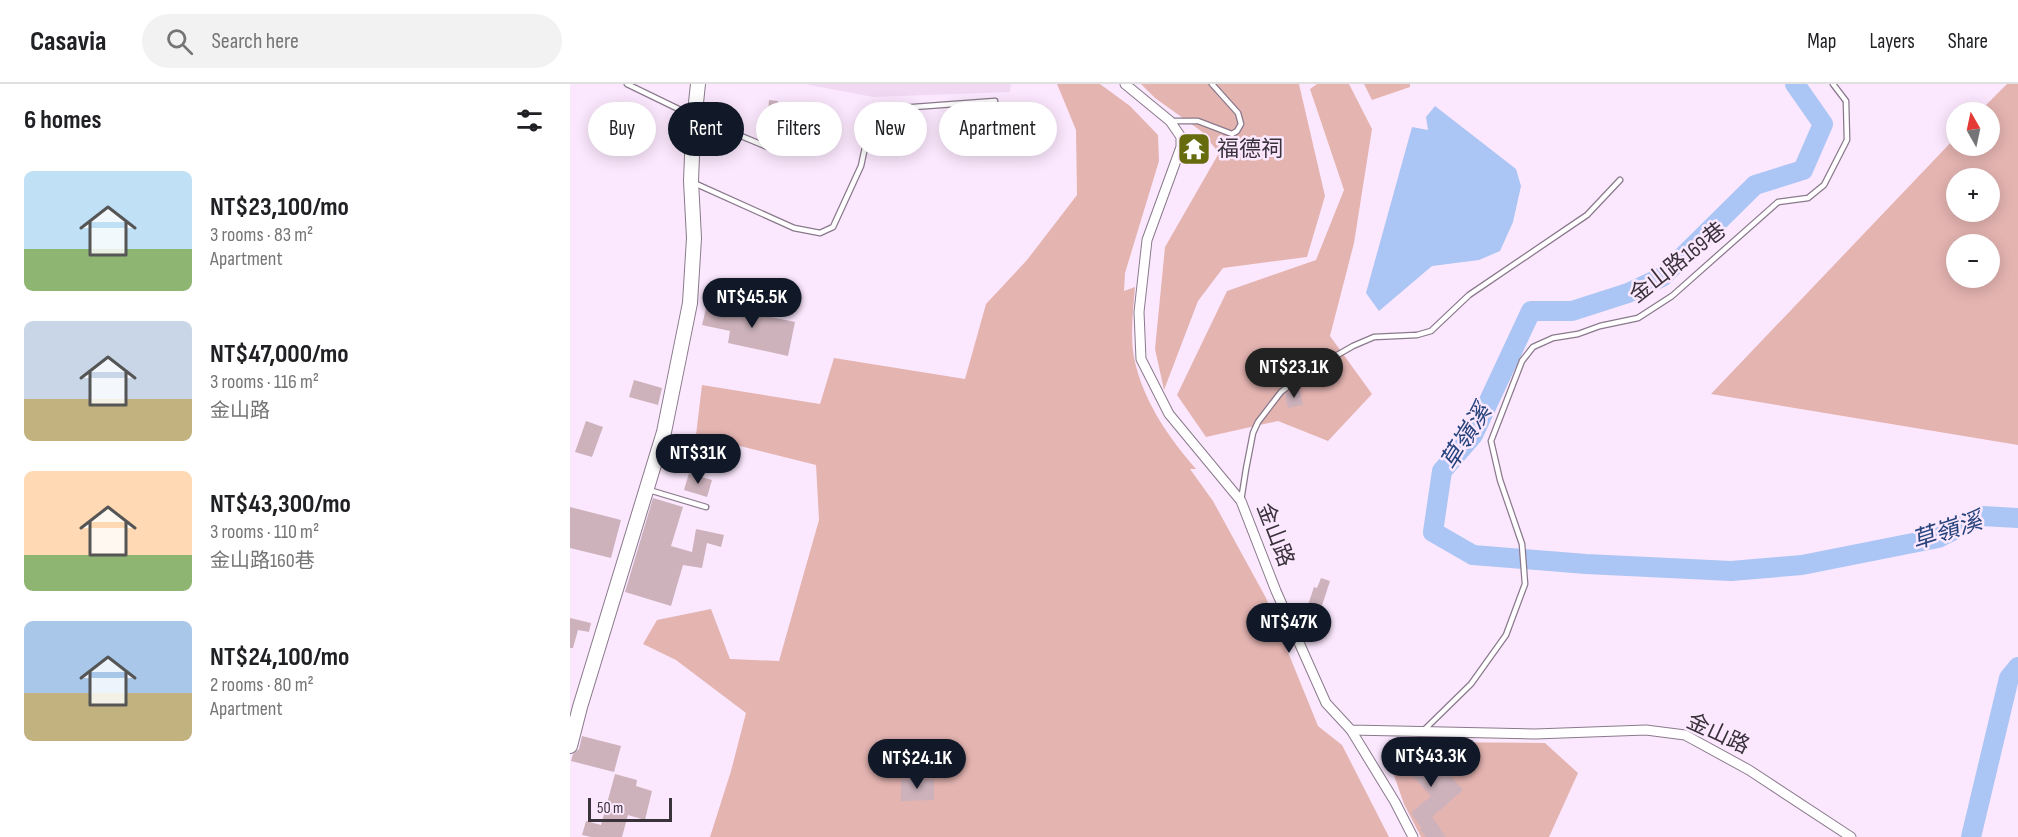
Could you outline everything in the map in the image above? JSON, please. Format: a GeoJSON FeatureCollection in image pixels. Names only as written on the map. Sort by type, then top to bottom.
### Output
{"type":"FeatureCollection","features":[{"type":"Feature","properties":{"kind":"street"},"geometry":{"type":"LineString","coordinates":[[696,102],[698,84]]}},
{"type":"Feature","properties":{"kind":"street","name":"金山路"},"geometry":{"type":"LineString","coordinates":[[1125,84],[1170,121],[1181,137],[1181,147],[1147,240],[1139,312],[1141,359],[1169,414],[1241,501],[1276,591],[1326,704],[1351,730],[1535,734],[1646,730],[1685,735],[1749,770],[1851,837]]}},
{"type":"Feature","properties":{"kind":"street"},"geometry":{"type":"LineString","coordinates":[[570,746],[664,432],[690,303],[694,238],[693,156]]}},
{"type":"Feature","properties":{"kind":"street"},"geometry":{"type":"LineString","coordinates":[[1351,730],[1395,802],[1413,837]]}},
{"type":"Feature","properties":{"kind":"lane"},"geometry":{"type":"LineString","coordinates":[[627,84],[668,104]]}},
{"type":"Feature","properties":{"kind":"lane"},"geometry":{"type":"LineString","coordinates":[[1170,121],[1198,121],[1233,134],[1237,131],[1241,124],[1238,113],[1212,84]]}},
{"type":"Feature","properties":{"kind":"lane","name":"金山路169巷"},"geometry":{"type":"LineString","coordinates":[[1422,732],[1471,684],[1506,635],[1525,584],[1522,544],[1500,480],[1491,441],[1522,361],[1533,347],[1553,338],[1578,334],[1600,326],[1638,318],[1672,296],[1778,202],[1808,198],[1824,185],[1847,140],[1846,101],[1833,84]]}},
{"type":"Feature","properties":{"kind":"lane"},"geometry":{"type":"LineString","coordinates":[[692,182],[794,228],[820,233],[833,227],[861,166],[873,110],[995,101]]}},
{"type":"Feature","properties":{"kind":"lane"},"geometry":{"type":"LineString","coordinates":[[1241,501],[1253,433],[1258,422],[1281,392],[1306,373],[1363,342],[1374,338],[1417,335],[1431,331],[1468,295],[1528,257],[1587,215],[1620,180]]}},
{"type":"Feature","properties":{"kind":"lane"},"geometry":{"type":"LineString","coordinates":[[646,490],[706,507]]}},
{"type":"Feature","properties":{"kind":"shaded area"},"geometry":{"type":"Polygon","coordinates":[[[805,84],[1011,84],[1010,92],[873,97],[805,84]]]}},
{"type":"Feature","properties":{"kind":"shaded area"},"geometry":{"type":"Polygon","coordinates":[[[1057,84],[1100,84],[1130,106],[1158,135],[1159,161],[1125,273],[1124,291],[1135,287],[1133,347],[1140,380],[1160,421],[1196,469],[1190,469],[1213,501],[1266,598],[1318,726],[1342,745],[1389,837],[710,837],[746,713],[676,660],[643,644],[657,620],[711,609],[730,659],[779,661],[819,520],[816,465],[696,435],[702,385],[820,404],[834,358],[965,379],[986,304],[1027,260],[1077,195],[1076,130],[1057,84]]]}},
{"type":"Feature","properties":{"kind":"shaded area"},"geometry":{"type":"Polygon","coordinates":[[[1141,84],[1299,84],[1325,196],[1307,257],[1223,268],[1198,301],[1164,390],[1155,349],[1165,247],[1219,153],[1201,131],[1155,98],[1141,84]]]}},
{"type":"Feature","properties":{"kind":"shaded area"},"geometry":{"type":"Polygon","coordinates":[[[1317,84],[1349,84],[1372,129],[1354,243],[1330,336],[1372,394],[1328,441],[1278,421],[1206,437],[1177,395],[1227,291],[1316,260],[1344,190],[1310,89],[1317,84]]]}},
{"type":"Feature","properties":{"kind":"shaded area"},"geometry":{"type":"Polygon","coordinates":[[[1364,84],[1410,84],[1410,87],[1372,100],[1364,84]]]}},
{"type":"Feature","properties":{"kind":"shaded area"},"geometry":{"type":"Polygon","coordinates":[[[2007,84],[2018,84],[2018,445],[1711,394],[1946,147],[1946,156],[2000,156],[2000,102],[1989,102],[2007,84]]]}},
{"type":"Feature","properties":{"kind":"shaded area"},"geometry":{"type":"Polygon","coordinates":[[[1414,742],[1545,743],[1578,773],[1549,837],[1421,837],[1404,804],[1389,761],[1414,742]]]}},
{"type":"Feature","properties":{"kind":"water"},"geometry":{"type":"Polygon","coordinates":[[[1435,106],[1516,169],[1521,186],[1513,222],[1500,251],[1479,260],[1432,266],[1379,311],[1366,293],[1412,127],[1428,130],[1426,117],[1435,106]]]}},
{"type":"Feature","properties":{"kind":"building","name":"福德祠"},"geometry":{"type":"Polygon","coordinates":[[[1190,138],[1205,148],[1198,159],[1186,152],[1190,138]]]}},
{"type":"Feature","properties":{"kind":"building"},"geometry":{"type":"Polygon","coordinates":[[[707,304],[795,322],[788,356],[728,343],[730,331],[702,325],[707,304]]]}},
{"type":"Feature","properties":{"kind":"building"},"geometry":{"type":"Polygon","coordinates":[[[634,380],[662,388],[658,405],[629,397],[634,380]]]}},
{"type":"Feature","properties":{"kind":"building"},"geometry":{"type":"Polygon","coordinates":[[[1300,390],[1303,405],[1288,408],[1285,394],[1300,390]]]}},
{"type":"Feature","properties":{"kind":"building"},"geometry":{"type":"Polygon","coordinates":[[[586,421],[603,427],[592,457],[575,452],[586,421]]]}},
{"type":"Feature","properties":{"kind":"building"},"geometry":{"type":"Polygon","coordinates":[[[689,473],[712,480],[707,497],[684,490],[689,473]]]}},
{"type":"Feature","properties":{"kind":"building"},"geometry":{"type":"Polygon","coordinates":[[[653,498],[683,507],[671,546],[692,552],[696,529],[724,535],[721,547],[707,543],[702,568],[683,565],[671,606],[625,592],[653,498]]]}},
{"type":"Feature","properties":{"kind":"building"},"geometry":{"type":"Polygon","coordinates":[[[570,507],[621,520],[611,558],[570,548],[570,507]]]}},
{"type":"Feature","properties":{"kind":"building"},"geometry":{"type":"Polygon","coordinates":[[[1321,578],[1330,581],[1316,624],[1303,620],[1314,587],[1317,588],[1321,578]]]}},
{"type":"Feature","properties":{"kind":"building"},"geometry":{"type":"Polygon","coordinates":[[[570,618],[591,623],[589,632],[578,630],[573,648],[570,648],[570,618]]]}},
{"type":"Feature","properties":{"kind":"building"},"geometry":{"type":"Polygon","coordinates":[[[582,736],[621,746],[614,772],[571,761],[573,754],[579,749],[582,736]]]}},
{"type":"Feature","properties":{"kind":"building"},"geometry":{"type":"Polygon","coordinates":[[[1421,743],[1463,790],[1432,817],[1446,837],[1426,837],[1411,813],[1431,796],[1400,762],[1421,743]]]}},
{"type":"Feature","properties":{"kind":"building"},"geometry":{"type":"Polygon","coordinates":[[[615,774],[637,780],[636,786],[652,791],[645,820],[628,815],[622,837],[582,835],[586,821],[601,825],[615,774]]]}},
{"type":"Feature","properties":{"kind":"building"},"geometry":{"type":"Polygon","coordinates":[[[901,779],[934,779],[934,800],[901,801],[901,779]]]}},
{"type":"Feature","properties":{"kind":"waterway","name":"草嶺溪"},"geometry":{"type":"LineString","coordinates":[[1795,84],[1823,124],[1803,170],[1755,185],[1662,277],[1628,293],[1572,311],[1531,311],[1473,435],[1442,471],[1433,532],[1473,555],[1586,564],[1731,571],[1802,565],[1938,538],[1982,516],[2018,518]]}},
{"type":"Feature","properties":{"kind":"waterway","name":"草嶺溪"},"geometry":{"type":"LineString","coordinates":[[1971,837],[2009,678],[2018,667]]}},
{"type":"Feature","properties":{"kind":"place","name":"福德祠"},"geometry":{"type":"Point","coordinates":[1194,149]}}]}
